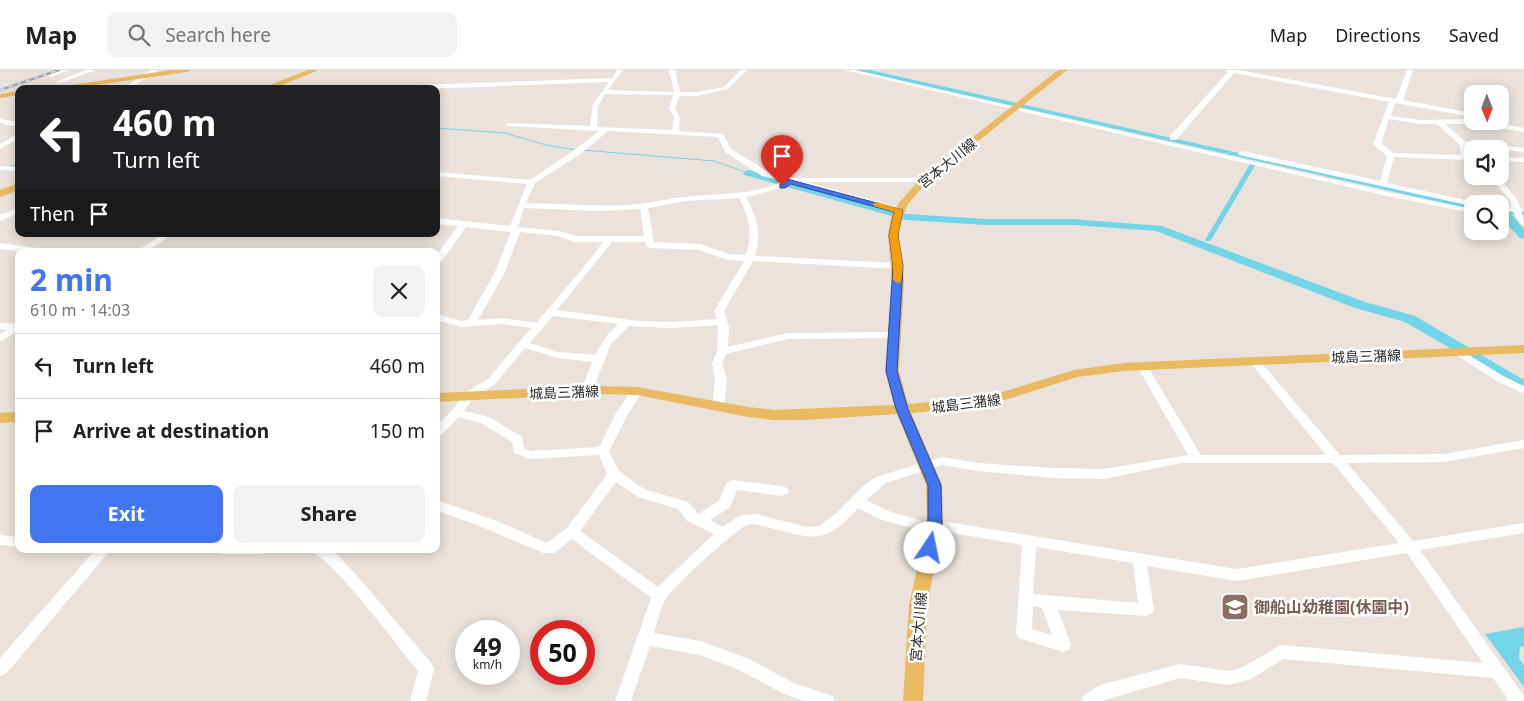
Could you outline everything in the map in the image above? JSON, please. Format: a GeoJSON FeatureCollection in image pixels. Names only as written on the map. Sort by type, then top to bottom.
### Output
{"type":"FeatureCollection","features":[{"type":"Feature","properties":{"kind":"main road"},"geometry":{"type":"LineString","coordinates":[[80,85],[186,70]]}},
{"type":"Feature","properties":{"kind":"main road"},"geometry":{"type":"LineString","coordinates":[[275,85],[315,70]]}},
{"type":"Feature","properties":{"kind":"main road","name":"宮本大川線"},"geometry":{"type":"LineString","coordinates":[[913,701],[918,605],[934,527],[934,485],[902,409],[892,371],[898,266],[893,235],[898,214],[924,180],[1063,70]]}},
{"type":"Feature","properties":{"kind":"main road"},"geometry":{"type":"LineString","coordinates":[[0,96],[15,94]]}},
{"type":"Feature","properties":{"kind":"main road"},"geometry":{"type":"LineString","coordinates":[[0,194],[15,188]]}},
{"type":"Feature","properties":{"kind":"main road","name":"城島三潴線"},"geometry":{"type":"LineString","coordinates":[[440,398],[587,391],[637,391],[774,415],[805,415],[997,401],[1067,376],[1091,370],[1142,366],[1524,349]]}},
{"type":"Feature","properties":{"kind":"main road"},"geometry":{"type":"LineString","coordinates":[[0,418],[15,417]]}},
{"type":"Feature","properties":{"kind":"street"},"geometry":{"type":"LineString","coordinates":[[52,75],[66,70]]}},
{"type":"Feature","properties":{"kind":"street"},"geometry":{"type":"LineString","coordinates":[[58,82],[93,70]]}},
{"type":"Feature","properties":{"kind":"street"},"geometry":{"type":"LineString","coordinates":[[131,85],[155,70]]}},
{"type":"Feature","properties":{"kind":"street"},"geometry":{"type":"LineString","coordinates":[[593,128],[595,122],[594,110],[620,70]]}},
{"type":"Feature","properties":{"kind":"street"},"geometry":{"type":"LineString","coordinates":[[672,70],[677,93],[672,109],[677,118],[675,132]]}},
{"type":"Feature","properties":{"kind":"street"},"geometry":{"type":"LineString","coordinates":[[604,92],[697,94],[726,88],[744,70]]}},
{"type":"Feature","properties":{"kind":"street"},"geometry":{"type":"LineString","coordinates":[[847,70],[1174,138],[1464,202]]}},
{"type":"Feature","properties":{"kind":"street"},"geometry":{"type":"LineString","coordinates":[[875,70],[1387,194],[1464,209]]}},
{"type":"Feature","properties":{"kind":"street"},"geometry":{"type":"LineString","coordinates":[[1174,138],[1230,70],[1464,113]]}},
{"type":"Feature","properties":{"kind":"street"},"geometry":{"type":"LineString","coordinates":[[1410,70],[1387,117],[1378,144],[1391,155],[1464,158]]}},
{"type":"Feature","properties":{"kind":"street"},"geometry":{"type":"LineString","coordinates":[[440,86],[613,80]]}},
{"type":"Feature","properties":{"kind":"street"},"geometry":{"type":"LineString","coordinates":[[1387,117],[1420,122],[1464,121]]}},
{"type":"Feature","properties":{"kind":"street"},"geometry":{"type":"LineString","coordinates":[[0,121],[8,121],[7,124],[15,124]]}},
{"type":"Feature","properties":{"kind":"street"},"geometry":{"type":"LineString","coordinates":[[1439,122],[1462,143],[1524,150]]}},
{"type":"Feature","properties":{"kind":"street"},"geometry":{"type":"LineString","coordinates":[[508,124],[545,128],[593,128],[721,135],[728,150],[760,171],[786,184],[898,214]]}},
{"type":"Feature","properties":{"kind":"street"},"geometry":{"type":"LineString","coordinates":[[1509,127],[1524,130]]}},
{"type":"Feature","properties":{"kind":"street"},"geometry":{"type":"LineString","coordinates":[[471,324],[499,274],[515,230],[521,206],[532,182],[579,151],[606,129]]}},
{"type":"Feature","properties":{"kind":"street"},"geometry":{"type":"LineString","coordinates":[[0,147],[15,138]]}},
{"type":"Feature","properties":{"kind":"street"},"geometry":{"type":"LineString","coordinates":[[1462,143],[1464,153]]}},
{"type":"Feature","properties":{"kind":"street"},"geometry":{"type":"LineString","coordinates":[[1382,184],[1391,155]]}},
{"type":"Feature","properties":{"kind":"street"},"geometry":{"type":"LineString","coordinates":[[1509,159],[1524,160]]}},
{"type":"Feature","properties":{"kind":"street"},"geometry":{"type":"LineString","coordinates":[[2,168],[15,167]]}},
{"type":"Feature","properties":{"kind":"street"},"geometry":{"type":"LineString","coordinates":[[440,174],[532,182]]}},
{"type":"Feature","properties":{"kind":"street"},"geometry":{"type":"LineString","coordinates":[[521,206],[604,209],[644,207],[694,198],[742,196],[774,190],[786,184],[924,180]]}},
{"type":"Feature","properties":{"kind":"street"},"geometry":{"type":"LineString","coordinates":[[1501,185],[1515,202],[1524,222]]}},
{"type":"Feature","properties":{"kind":"street"},"geometry":{"type":"LineString","coordinates":[[718,406],[721,380],[717,363],[722,352],[724,336],[723,322],[718,311],[741,276],[755,234],[749,209],[742,196]]}},
{"type":"Feature","properties":{"kind":"street"},"geometry":{"type":"LineString","coordinates":[[644,207],[650,245],[700,247],[728,257],[898,266]]}},
{"type":"Feature","properties":{"kind":"street"},"geometry":{"type":"LineString","coordinates":[[0,218],[15,212]]}},
{"type":"Feature","properties":{"kind":"street"},"geometry":{"type":"LineString","coordinates":[[440,221],[559,234],[574,239],[649,239]]}},
{"type":"Feature","properties":{"kind":"street"},"geometry":{"type":"LineString","coordinates":[[440,257],[464,224]]}},
{"type":"Feature","properties":{"kind":"street"},"geometry":{"type":"LineString","coordinates":[[146,248],[164,237]]}},
{"type":"Feature","properties":{"kind":"street"},"geometry":{"type":"LineString","coordinates":[[440,429],[457,413],[468,396],[491,382],[523,345],[536,326],[586,270],[609,239]]}},
{"type":"Feature","properties":{"kind":"street"},"geometry":{"type":"LineString","coordinates":[[0,246],[15,248]]}},
{"type":"Feature","properties":{"kind":"street"},"geometry":{"type":"LineString","coordinates":[[549,312],[627,322],[673,325],[723,322]]}},
{"type":"Feature","properties":{"kind":"street"},"geometry":{"type":"LineString","coordinates":[[440,318],[461,324],[503,321],[536,326]]}},
{"type":"Feature","properties":{"kind":"street"},"geometry":{"type":"LineString","coordinates":[[587,391],[598,359],[610,337],[627,322]]}},
{"type":"Feature","properties":{"kind":"street"},"geometry":{"type":"LineString","coordinates":[[0,326],[15,327]]}},
{"type":"Feature","properties":{"kind":"street"},"geometry":{"type":"LineString","coordinates":[[0,338],[15,328]]}},
{"type":"Feature","properties":{"kind":"street"},"geometry":{"type":"LineString","coordinates":[[722,352],[788,336],[894,335]]}},
{"type":"Feature","properties":{"kind":"street"},"geometry":{"type":"LineString","coordinates":[[523,345],[533,346],[540,350],[560,355],[598,359]]}},
{"type":"Feature","properties":{"kind":"street"},"geometry":{"type":"LineString","coordinates":[[1459,352],[1501,379],[1524,390]]}},
{"type":"Feature","properties":{"kind":"street"},"geometry":{"type":"LineString","coordinates":[[1254,361],[1339,459],[1411,548],[1518,701]]}},
{"type":"Feature","properties":{"kind":"street"},"geometry":{"type":"LineString","coordinates":[[1142,366],[1197,459]]}},
{"type":"Feature","properties":{"kind":"street"},"geometry":{"type":"LineString","coordinates":[[603,452],[622,413],[637,391]]}},
{"type":"Feature","properties":{"kind":"street"},"geometry":{"type":"LineString","coordinates":[[457,413],[485,420],[518,440],[518,450],[530,455],[603,452]]}},
{"type":"Feature","properties":{"kind":"street"},"geometry":{"type":"LineString","coordinates":[[623,701],[659,596],[724,533],[744,520],[756,518],[807,532],[822,531],[844,516],[866,491],[881,480],[942,461],[978,467],[1054,473],[1104,474],[1180,459],[1444,458],[1524,444]]}},
{"type":"Feature","properties":{"kind":"street"},"geometry":{"type":"LineString","coordinates":[[603,452],[614,474],[643,494],[683,504],[692,516],[724,533]]}},
{"type":"Feature","properties":{"kind":"street"},"geometry":{"type":"LineString","coordinates":[[440,506],[492,525],[549,549],[572,532],[614,474]]}},
{"type":"Feature","properties":{"kind":"street"},"geometry":{"type":"LineString","coordinates":[[699,520],[725,504],[732,485],[782,491]]}},
{"type":"Feature","properties":{"kind":"street"},"geometry":{"type":"LineString","coordinates":[[856,501],[887,516],[934,527],[1029,540],[1216,573],[1237,575],[1524,528]]}},
{"type":"Feature","properties":{"kind":"street"},"geometry":{"type":"LineString","coordinates":[[572,532],[659,596]]}},
{"type":"Feature","properties":{"kind":"street"},"geometry":{"type":"LineString","coordinates":[[0,540],[15,542]]}},
{"type":"Feature","properties":{"kind":"street"},"geometry":{"type":"LineString","coordinates":[[1029,540],[1024,633],[1063,645],[1048,603]]}},
{"type":"Feature","properties":{"kind":"street"},"geometry":{"type":"LineString","coordinates":[[0,669],[101,553]]}},
{"type":"Feature","properties":{"kind":"street"},"geometry":{"type":"LineString","coordinates":[[327,553],[354,582],[426,669],[418,701]]}},
{"type":"Feature","properties":{"kind":"street"},"geometry":{"type":"LineString","coordinates":[[1026,599],[1048,603],[1146,610],[1139,558]]}},
{"type":"Feature","properties":{"kind":"street"},"geometry":{"type":"LineString","coordinates":[[644,638],[701,648],[743,664],[790,689],[827,701]]}},
{"type":"Feature","properties":{"kind":"street"},"geometry":{"type":"LineString","coordinates":[[1089,701],[1100,693],[1180,671],[1229,678],[1245,674],[1281,652],[1498,671]]}},
{"type":"Feature","properties":{"kind":"water"},"geometry":{"type":"Polygon","coordinates":[[[854,70],[870,70],[1464,204],[1464,208],[854,70]]]}},
{"type":"Feature","properties":{"kind":"water"},"geometry":{"type":"Polygon","coordinates":[[[1524,627],[1524,646],[1520,647],[1519,658],[1524,665],[1524,687],[1485,634],[1524,627]]]}},
{"type":"Feature","properties":{"kind":"waterway"},"geometry":{"type":"LineString","coordinates":[[440,128],[505,133],[546,145],[576,150]]}},
{"type":"Feature","properties":{"kind":"waterway"},"geometry":{"type":"LineString","coordinates":[[582,150],[714,161],[748,173]]}},
{"type":"Feature","properties":{"kind":"waterway"},"geometry":{"type":"LineString","coordinates":[[1208,240],[1253,164]]}},
{"type":"Feature","properties":{"kind":"waterway"},"geometry":{"type":"LineString","coordinates":[[8,167],[15,165]]}},
{"type":"Feature","properties":{"kind":"waterway"},"geometry":{"type":"LineString","coordinates":[[748,173],[906,217],[986,222],[1073,222],[1158,228],[1360,305],[1410,319],[1524,386]]}},
{"type":"Feature","properties":{"kind":"waterway"},"geometry":{"type":"LineString","coordinates":[[1509,213],[1524,213]]}},
{"type":"Feature","properties":{"kind":"waterway"},"geometry":{"type":"LineString","coordinates":[[1509,218],[1524,236]]}},
{"type":"Feature","properties":{"kind":"railway"},"geometry":{"type":"LineString","coordinates":[[0,90],[59,70]]}},
{"type":"Feature","properties":{"kind":"slow traffic"},"geometry":{"type":"LineString","coordinates":[[877,204],[899,210],[893,235],[898,266],[898,280]]}},
{"type":"Feature","properties":{"kind":"place","name":"御船山幼稚園(休園中)"},"geometry":{"type":"Point","coordinates":[1235,607]}},
{"type":"Feature","properties":{"kind":"route"},"geometry":{"type":"LineString","coordinates":[[782,186],[790,181],[899,210],[893,235],[898,266],[892,371],[902,409],[934,485],[935,525],[930,548]]}}]}
